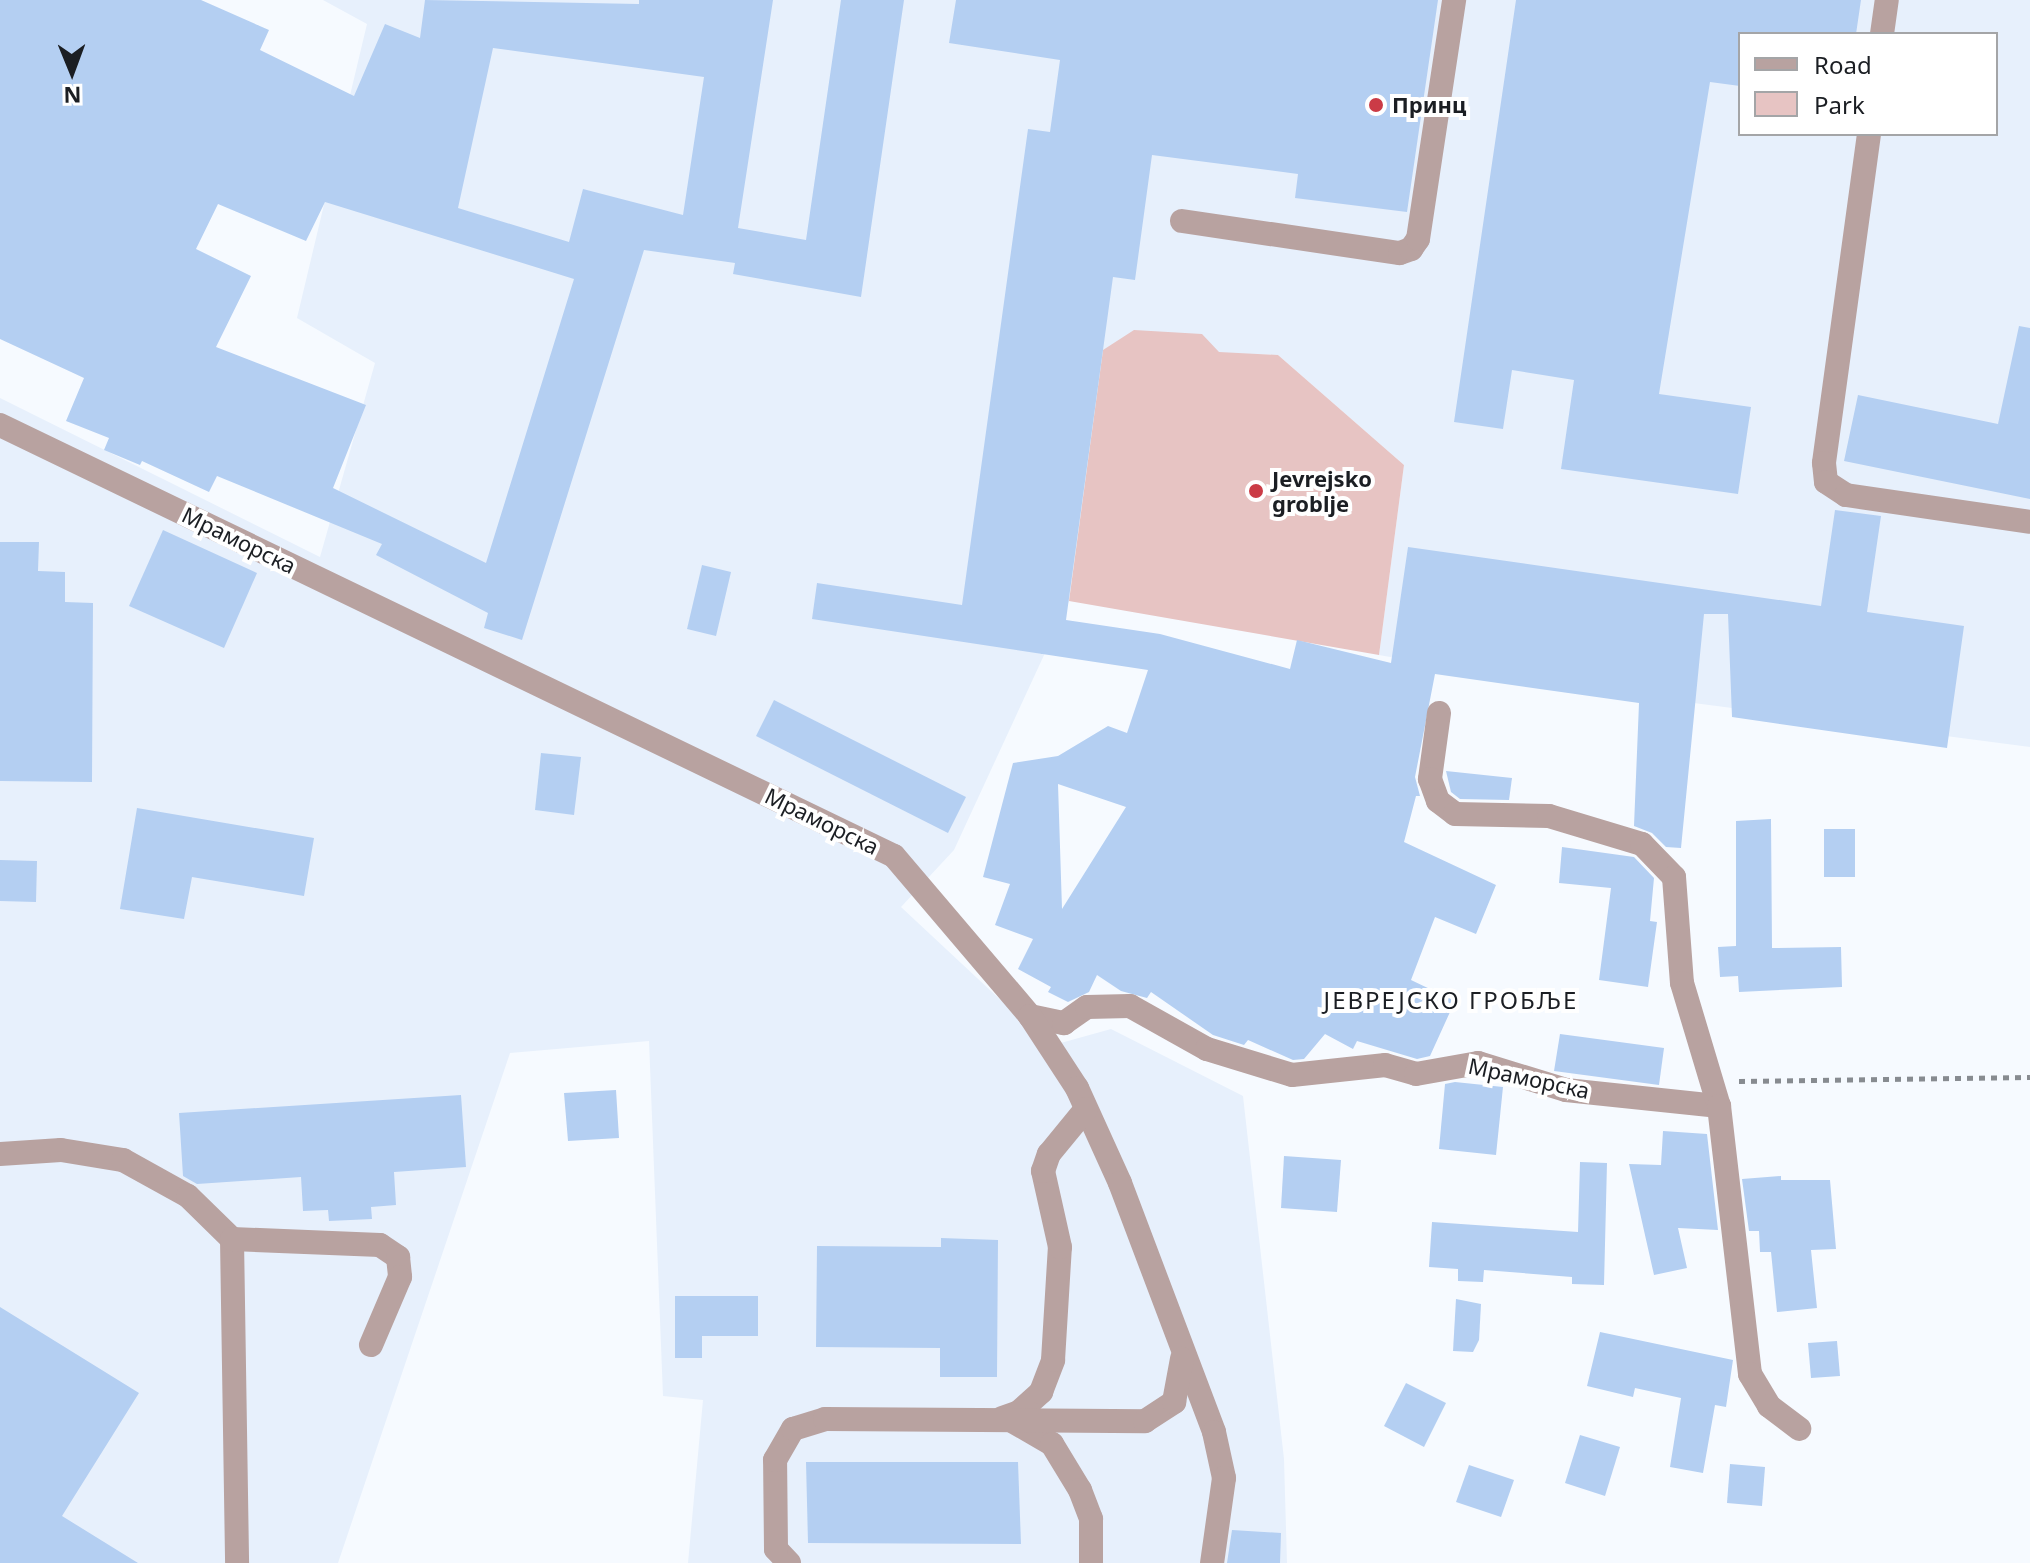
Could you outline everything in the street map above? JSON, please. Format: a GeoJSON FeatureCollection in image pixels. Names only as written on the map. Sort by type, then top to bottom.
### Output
{"type":"FeatureCollection","features":[{"type":"Feature","properties":{"kind":"street"},"geometry":{"type":"LineString","coordinates":[[1182,221],[1400,253],[1411,249],[1418,239],[1454,0]]}},
{"type":"Feature","properties":{"kind":"street"},"geometry":{"type":"LineString","coordinates":[[1882,32],[1887,0]]}},
{"type":"Feature","properties":{"kind":"street"},"geometry":{"type":"LineString","coordinates":[[1869,136],[1824,463],[1826,482],[1846,495],[2030,522]]}},
{"type":"Feature","properties":{"kind":"street","name":"Мраморска"},"geometry":{"type":"LineString","coordinates":[[0,425],[894,856],[1030,1016],[1064,1023],[1087,1007],[1130,1006],[1207,1049],[1292,1075],[1385,1065],[1416,1074],[1478,1063],[1566,1090],[1719,1106]]}},
{"type":"Feature","properties":{"kind":"street"},"geometry":{"type":"LineString","coordinates":[[1439,713],[1430,779],[1438,801],[1455,814],[1549,816],[1642,844],[1661,859],[1674,877],[1682,983],[1719,1106],[1750,1374],[1769,1406],[1799,1429]]}},
{"type":"Feature","properties":{"kind":"street"},"geometry":{"type":"LineString","coordinates":[[1030,1016],[1086,1109],[1183,1353],[1221,1458],[1223,1507],[1212,1563]]}},
{"type":"Feature","properties":{"kind":"street"},"geometry":{"type":"LineString","coordinates":[[1000,1419],[1019,1412],[1041,1392],[1053,1360],[1060,1247],[1043,1171],[1049,1154],[1086,1109]]}},
{"type":"Feature","properties":{"kind":"street"},"geometry":{"type":"LineString","coordinates":[[0,1154],[61,1150],[123,1160],[188,1196],[232,1239],[380,1245],[398,1257],[400,1277],[371,1345]]}},
{"type":"Feature","properties":{"kind":"street"},"geometry":{"type":"LineString","coordinates":[[232,1239],[237,1563]]}},
{"type":"Feature","properties":{"kind":"street"},"geometry":{"type":"LineString","coordinates":[[789,1563],[776,1549],[775,1460],[793,1429],[825,1419],[1145,1421],[1174,1402],[1183,1353]]}},
{"type":"Feature","properties":{"kind":"street"},"geometry":{"type":"LineString","coordinates":[[1000,1419],[1038,1431],[1052,1444],[1091,1519],[1091,1563]]}},
{"type":"Feature","properties":{"kind":"path"},"geometry":{"type":"LineString","coordinates":[[1711,1081],[2030,1077]]}},
{"type":"Feature","properties":{"kind":"shaded area"},"geometry":{"type":"Polygon","coordinates":[[[323,0],[2030,0],[2030,747],[1525,681],[1379,655],[1404,465],[1278,355],[1103,350],[1069,601],[954,850],[901,907],[1050,1046],[1111,1029],[1243,1096],[1284,1459],[1287,1563],[688,1563],[703,1400],[663,1396],[649,1041],[510,1053],[338,1563],[0,1563],[0,398],[320,557],[375,363],[297,318],[367,24],[323,0]]]}},
{"type":"Feature","properties":{"kind":"green space"},"geometry":{"type":"Polygon","coordinates":[[[1134,330],[1202,334],[1219,352],[1278,355],[1404,465],[1379,655],[1069,601],[1103,350],[1134,330]]]}},
{"type":"Feature","properties":{"kind":"building"},"geometry":{"type":"Polygon","coordinates":[[[0,0],[201,0],[269,30],[260,50],[354,96],[385,24],[420,38],[425,0],[639,4],[639,0],[773,0],[738,228],[806,240],[841,0],[904,0],[861,297],[733,274],[735,263],[644,250],[522,640],[484,628],[488,613],[376,555],[382,544],[217,476],[209,492],[142,461],[140,465],[104,450],[109,438],[66,421],[84,378],[0,339],[0,0]],[[493,48],[458,208],[569,242],[583,189],[683,215],[704,77],[493,48]],[[325,202],[306,241],[218,204],[196,249],[251,276],[216,347],[366,405],[333,488],[486,563],[574,279],[325,202]]]}},
{"type":"Feature","properties":{"kind":"building"},"geometry":{"type":"Polygon","coordinates":[[[956,0],[1438,0],[1407,212],[1295,198],[1298,174],[1152,155],[1135,280],[1113,277],[1066,620],[1160,634],[1290,669],[1297,640],[1391,663],[1408,547],[1821,606],[1835,510],[1881,516],[1867,612],[1964,626],[1947,748],[1732,717],[1728,614],[1704,614],[1681,848],[1666,847],[1652,833],[1634,826],[1639,703],[1435,674],[1415,777],[1420,796],[1416,796],[1404,842],[1496,885],[1476,934],[1435,917],[1411,980],[1455,1001],[1430,1056],[1417,1059],[1357,1041],[1353,1049],[1325,1034],[1304,1059],[1293,1060],[1248,1040],[1244,1045],[1213,1035],[1151,992],[1147,998],[1121,991],[1097,975],[1089,992],[1068,1002],[1048,992],[1051,987],[1018,969],[1033,939],[995,925],[1010,884],[983,877],[1013,763],[1058,756],[1108,726],[1127,733],[1148,670],[812,619],[817,583],[962,605],[1028,129],[1050,132],[1060,60],[949,43],[956,0]],[[1058,784],[1062,909],[1126,807],[1058,784]]]}},
{"type":"Feature","properties":{"kind":"building"},"geometry":{"type":"Polygon","coordinates":[[[1516,0],[1861,0],[1856,32],[1738,32],[1738,86],[1710,82],[1659,394],[1751,407],[1738,494],[1561,469],[1574,380],[1512,370],[1503,429],[1454,422],[1516,0]]]}},
{"type":"Feature","properties":{"kind":"building"},"geometry":{"type":"Polygon","coordinates":[[[2019,326],[2030,328],[2030,499],[1844,461],[1858,395],[1998,424],[2019,326]]]}},
{"type":"Feature","properties":{"kind":"building"},"geometry":{"type":"Polygon","coordinates":[[[163,530],[257,573],[224,648],[129,606],[163,530]]]}},
{"type":"Feature","properties":{"kind":"building"},"geometry":{"type":"Polygon","coordinates":[[[0,542],[39,542],[38,571],[65,572],[65,602],[93,603],[92,782],[0,781],[0,542]]]}},
{"type":"Feature","properties":{"kind":"building"},"geometry":{"type":"Polygon","coordinates":[[[702,565],[731,572],[716,636],[687,629],[702,565]]]}},
{"type":"Feature","properties":{"kind":"building"},"geometry":{"type":"Polygon","coordinates":[[[774,700],[966,797],[948,833],[756,736],[774,700]]]}},
{"type":"Feature","properties":{"kind":"building"},"geometry":{"type":"Polygon","coordinates":[[[541,753],[581,757],[574,815],[535,810],[541,753]]]}},
{"type":"Feature","properties":{"kind":"building"},"geometry":{"type":"Polygon","coordinates":[[[1446,771],[1512,778],[1509,800],[1460,799],[1451,792],[1446,771]]]}},
{"type":"Feature","properties":{"kind":"building"},"geometry":{"type":"Polygon","coordinates":[[[137,808],[314,838],[304,896],[192,877],[184,919],[120,909],[137,808]]]}},
{"type":"Feature","properties":{"kind":"building"},"geometry":{"type":"Polygon","coordinates":[[[1771,819],[1772,948],[1841,947],[1842,987],[1739,992],[1738,976],[1720,977],[1718,947],[1736,946],[1736,821],[1771,819]]]}},
{"type":"Feature","properties":{"kind":"building"},"geometry":{"type":"Polygon","coordinates":[[[1824,829],[1855,829],[1855,877],[1824,877],[1824,829]]]}},
{"type":"Feature","properties":{"kind":"building"},"geometry":{"type":"Polygon","coordinates":[[[1562,847],[1634,857],[1654,878],[1650,921],[1657,922],[1648,987],[1599,980],[1611,888],[1559,883],[1562,847]]]}},
{"type":"Feature","properties":{"kind":"building"},"geometry":{"type":"Polygon","coordinates":[[[0,860],[37,861],[36,902],[0,901],[0,860]]]}},
{"type":"Feature","properties":{"kind":"building"},"geometry":{"type":"Polygon","coordinates":[[[1560,1034],[1664,1048],[1659,1085],[1554,1071],[1560,1034]]]}},
{"type":"Feature","properties":{"kind":"building"},"geometry":{"type":"Polygon","coordinates":[[[1455,1082],[1503,1087],[1496,1155],[1439,1149],[1445,1084],[1455,1082]]]}},
{"type":"Feature","properties":{"kind":"building"},"geometry":{"type":"Polygon","coordinates":[[[616,1090],[619,1138],[568,1141],[564,1093],[616,1090]]]}},
{"type":"Feature","properties":{"kind":"building"},"geometry":{"type":"Polygon","coordinates":[[[461,1095],[466,1167],[394,1172],[396,1205],[371,1207],[372,1219],[329,1221],[328,1210],[303,1211],[301,1177],[197,1184],[183,1176],[179,1113],[461,1095]]]}},
{"type":"Feature","properties":{"kind":"building"},"geometry":{"type":"Polygon","coordinates":[[[1663,1131],[1707,1134],[1718,1230],[1678,1228],[1687,1268],[1654,1275],[1629,1164],[1661,1165],[1663,1131]]]}},
{"type":"Feature","properties":{"kind":"building"},"geometry":{"type":"Polygon","coordinates":[[[1284,1156],[1341,1160],[1337,1212],[1281,1208],[1284,1156]]]}},
{"type":"Feature","properties":{"kind":"building"},"geometry":{"type":"Polygon","coordinates":[[[1580,1162],[1607,1163],[1604,1285],[1572,1284],[1572,1277],[1484,1270],[1483,1282],[1458,1281],[1458,1269],[1429,1267],[1432,1222],[1578,1232],[1580,1162]]]}},
{"type":"Feature","properties":{"kind":"building"},"geometry":{"type":"Polygon","coordinates":[[[1781,1176],[1781,1180],[1830,1180],[1836,1249],[1811,1250],[1817,1308],[1777,1312],[1771,1252],[1760,1252],[1759,1231],[1749,1231],[1742,1179],[1781,1176]]]}},
{"type":"Feature","properties":{"kind":"building"},"geometry":{"type":"Polygon","coordinates":[[[941,1238],[998,1240],[997,1377],[940,1377],[940,1348],[816,1347],[817,1246],[941,1247],[941,1238]]]}},
{"type":"Feature","properties":{"kind":"building"},"geometry":{"type":"Polygon","coordinates":[[[675,1296],[758,1296],[758,1336],[702,1336],[702,1358],[675,1358],[675,1296]]]}},
{"type":"Feature","properties":{"kind":"building"},"geometry":{"type":"Polygon","coordinates":[[[1456,1299],[1481,1304],[1479,1340],[1473,1352],[1453,1351],[1456,1299]]]}},
{"type":"Feature","properties":{"kind":"building"},"geometry":{"type":"Polygon","coordinates":[[[0,1307],[139,1393],[62,1516],[138,1563],[0,1563],[0,1307]]]}},
{"type":"Feature","properties":{"kind":"building"},"geometry":{"type":"Polygon","coordinates":[[[1600,1332],[1733,1360],[1726,1407],[1715,1405],[1703,1473],[1670,1467],[1681,1398],[1635,1388],[1633,1397],[1587,1386],[1600,1332]]]}},
{"type":"Feature","properties":{"kind":"building"},"geometry":{"type":"Polygon","coordinates":[[[1837,1341],[1840,1376],[1811,1378],[1808,1343],[1837,1341]]]}},
{"type":"Feature","properties":{"kind":"building"},"geometry":{"type":"Polygon","coordinates":[[[1406,1383],[1446,1403],[1424,1447],[1384,1426],[1406,1383]]]}},
{"type":"Feature","properties":{"kind":"building"},"geometry":{"type":"Polygon","coordinates":[[[1580,1435],[1620,1447],[1605,1496],[1565,1483],[1580,1435]]]}},
{"type":"Feature","properties":{"kind":"building"},"geometry":{"type":"Polygon","coordinates":[[[806,1462],[1018,1462],[1021,1544],[808,1543],[806,1462]]]}},
{"type":"Feature","properties":{"kind":"building"},"geometry":{"type":"Polygon","coordinates":[[[1730,1464],[1765,1467],[1762,1506],[1727,1503],[1730,1464]]]}},
{"type":"Feature","properties":{"kind":"building"},"geometry":{"type":"Polygon","coordinates":[[[1469,1465],[1514,1480],[1501,1517],[1456,1502],[1469,1465]]]}},
{"type":"Feature","properties":{"kind":"building"},"geometry":{"type":"Polygon","coordinates":[[[1232,1530],[1281,1533],[1280,1563],[1227,1563],[1232,1530]]]}},
{"type":"Feature","properties":{"kind":"place","name":"Принц"},"geometry":{"type":"Point","coordinates":[1376,105]}},
{"type":"Feature","properties":{"kind":"place","name":"Jevrejsko groblje"},"geometry":{"type":"Point","coordinates":[1256,491]}},
{"type":"Feature","properties":{"kind":"district","name":"ЈЕВРЕЈСКО ГРОБЉЕ"},"geometry":{"type":"Point","coordinates":[1451,1000]}}]}
